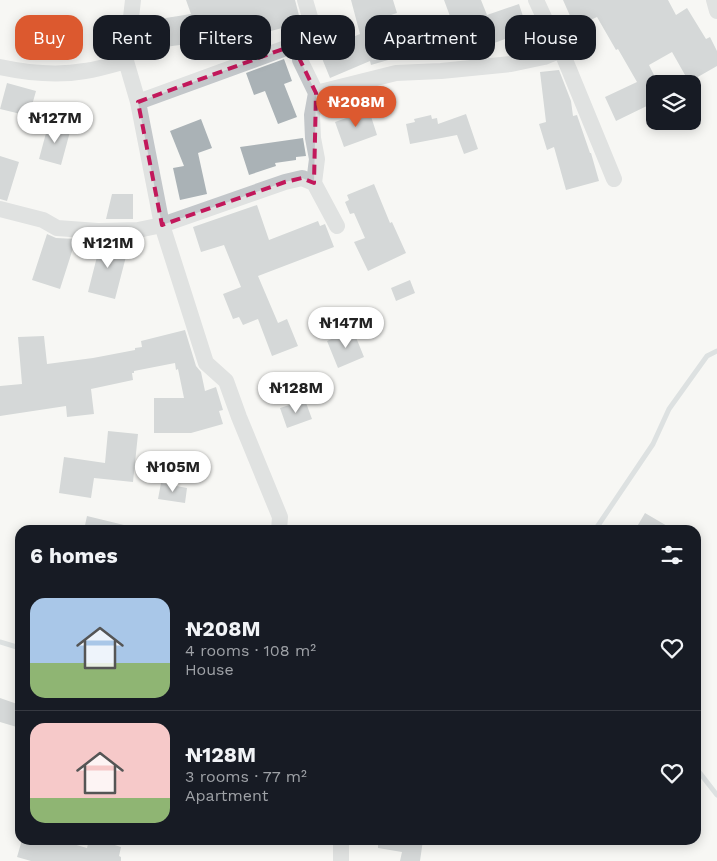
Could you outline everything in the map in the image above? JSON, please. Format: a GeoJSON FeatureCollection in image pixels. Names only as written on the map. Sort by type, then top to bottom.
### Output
{"type":"FeatureCollection","features":[{"type":"Feature","properties":{"kind":"street"},"geometry":{"type":"LineString","coordinates":[[133,0],[126,61],[138,102],[162,225],[206,363],[226,381],[280,517],[279,525]]}},
{"type":"Feature","properties":{"kind":"street"},"geometry":{"type":"LineString","coordinates":[[305,0],[309,15]]}},
{"type":"Feature","properties":{"kind":"street"},"geometry":{"type":"LineString","coordinates":[[536,0],[543,15]]}},
{"type":"Feature","properties":{"kind":"street"},"geometry":{"type":"LineString","coordinates":[[714,0],[717,11]]}},
{"type":"Feature","properties":{"kind":"street"},"geometry":{"type":"LineString","coordinates":[[138,102],[281,51]]}},
{"type":"Feature","properties":{"kind":"street"},"geometry":{"type":"LineString","coordinates":[[300,60],[316,93],[312,115],[313,138],[317,159],[314,183],[337,226]]}},
{"type":"Feature","properties":{"kind":"street"},"geometry":{"type":"LineString","coordinates":[[316,93],[396,73],[441,71],[511,64],[530,60]]}},
{"type":"Feature","properties":{"kind":"street"},"geometry":{"type":"LineString","coordinates":[[565,60],[614,178]]}},
{"type":"Feature","properties":{"kind":"street"},"geometry":{"type":"LineString","coordinates":[[0,67],[25,72],[55,74],[85,71],[126,61]]}},
{"type":"Feature","properties":{"kind":"street"},"geometry":{"type":"LineString","coordinates":[[0,209],[43,220],[57,228],[73,230],[138,230],[162,225],[284,182],[302,178],[314,183]]}},
{"type":"Feature","properties":{"kind":"street"},"geometry":{"type":"LineString","coordinates":[[341,861],[342,845]]}},
{"type":"Feature","properties":{"kind":"highlighted area"},"geometry":{"type":"Polygon","coordinates":[[[305,41],[300,60],[316,93],[314,183],[302,178],[285,182],[162,225],[138,102],[305,41]]]}},
{"type":"Feature","properties":{"kind":"building"},"geometry":{"type":"Polygon","coordinates":[[[186,0],[295,0],[299,15],[281,15],[281,28],[271,31],[271,15],[185,15],[191,14],[186,0]]]}},
{"type":"Feature","properties":{"kind":"building"},"geometry":{"type":"Polygon","coordinates":[[[351,0],[393,0],[397,13],[391,15],[365,15],[365,60],[388,60],[371,65],[370,61],[330,78],[323,60],[355,60],[355,36],[360,34],[351,0]]]}},
{"type":"Feature","properties":{"kind":"building"},"geometry":{"type":"Polygon","coordinates":[[[444,0],[481,0],[487,15],[450,15],[444,0]]]}},
{"type":"Feature","properties":{"kind":"building"},"geometry":{"type":"Polygon","coordinates":[[[563,0],[668,0],[676,15],[687,8],[706,39],[710,37],[717,51],[717,66],[701,75],[685,75],[672,52],[649,65],[654,75],[646,75],[646,106],[616,121],[605,97],[637,82],[596,15],[570,15],[563,0]]]}},
{"type":"Feature","properties":{"kind":"building"},"geometry":{"type":"Polygon","coordinates":[[[519,4],[523,15],[505,15],[505,39],[495,43],[495,15],[487,15],[519,4]]]}},
{"type":"Feature","properties":{"kind":"building"},"geometry":{"type":"Polygon","coordinates":[[[180,16],[180,45],[170,46],[170,17],[180,16]]]}},
{"type":"Feature","properties":{"kind":"building"},"geometry":{"type":"Polygon","coordinates":[[[284,60],[292,81],[284,84],[297,117],[278,124],[265,91],[254,95],[246,73],[284,60]]]}},
{"type":"Feature","properties":{"kind":"building"},"geometry":{"type":"Polygon","coordinates":[[[559,70],[571,101],[573,116],[577,115],[599,181],[566,190],[554,147],[547,150],[539,124],[546,122],[540,72],[559,70]]]}},
{"type":"Feature","properties":{"kind":"building"},"geometry":{"type":"Polygon","coordinates":[[[7,83],[36,91],[29,116],[0,109],[7,83]]]}},
{"type":"Feature","properties":{"kind":"building"},"geometry":{"type":"Polygon","coordinates":[[[369,110],[377,135],[344,147],[335,122],[369,110]]]}},
{"type":"Feature","properties":{"kind":"building"},"geometry":{"type":"Polygon","coordinates":[[[466,114],[478,149],[464,154],[457,135],[410,144],[406,124],[415,122],[414,119],[431,115],[432,119],[437,118],[438,124],[466,114]]]}},
{"type":"Feature","properties":{"kind":"building"},"geometry":{"type":"Polygon","coordinates":[[[201,119],[212,148],[198,153],[207,194],[180,200],[173,168],[184,166],[170,131],[201,119]]]}},
{"type":"Feature","properties":{"kind":"building"},"geometry":{"type":"Polygon","coordinates":[[[49,122],[71,128],[61,165],[39,159],[49,122]]]}},
{"type":"Feature","properties":{"kind":"building"},"geometry":{"type":"Polygon","coordinates":[[[303,138],[306,156],[296,157],[296,160],[275,163],[276,166],[249,175],[240,147],[303,138]]]}},
{"type":"Feature","properties":{"kind":"building"},"geometry":{"type":"Polygon","coordinates":[[[0,156],[19,162],[7,201],[0,199],[0,156]]]}},
{"type":"Feature","properties":{"kind":"building"},"geometry":{"type":"Polygon","coordinates":[[[374,184],[390,223],[392,222],[406,253],[368,271],[354,242],[365,238],[354,213],[350,214],[345,202],[349,200],[347,195],[374,184]]]}},
{"type":"Feature","properties":{"kind":"building"},"geometry":{"type":"Polygon","coordinates":[[[112,194],[133,194],[133,219],[106,219],[112,194]]]}},
{"type":"Feature","properties":{"kind":"building"},"geometry":{"type":"Polygon","coordinates":[[[257,205],[269,240],[318,221],[320,226],[325,224],[334,247],[258,276],[278,323],[287,319],[298,346],[272,356],[258,319],[243,325],[239,317],[233,319],[223,294],[241,287],[224,245],[201,252],[193,227],[257,205]]]}},
{"type":"Feature","properties":{"kind":"building"},"geometry":{"type":"Polygon","coordinates":[[[47,234],[56,238],[76,239],[60,289],[32,280],[47,234]]]}},
{"type":"Feature","properties":{"kind":"building"},"geometry":{"type":"Polygon","coordinates":[[[101,241],[129,245],[115,299],[88,292],[101,241]]]}},
{"type":"Feature","properties":{"kind":"building"},"geometry":{"type":"Polygon","coordinates":[[[410,280],[415,293],[396,301],[391,288],[410,280]]]}},
{"type":"Feature","properties":{"kind":"building"},"geometry":{"type":"Polygon","coordinates":[[[185,330],[196,366],[201,372],[205,391],[216,387],[223,410],[219,411],[223,424],[191,433],[154,433],[154,398],[184,398],[175,363],[134,371],[132,373],[133,380],[91,389],[94,414],[67,417],[66,406],[0,416],[0,386],[22,384],[18,337],[44,336],[47,364],[135,350],[135,348],[142,347],[141,341],[185,330]]]}},
{"type":"Feature","properties":{"kind":"building"},"geometry":{"type":"Polygon","coordinates":[[[353,330],[364,357],[338,368],[327,341],[353,330]]]}},
{"type":"Feature","properties":{"kind":"building"},"geometry":{"type":"Polygon","coordinates":[[[305,400],[312,419],[287,428],[280,408],[305,400]]]}},
{"type":"Feature","properties":{"kind":"building"},"geometry":{"type":"Polygon","coordinates":[[[108,431],[138,434],[133,482],[94,478],[91,498],[59,493],[64,457],[105,463],[108,431]]]}},
{"type":"Feature","properties":{"kind":"building"},"geometry":{"type":"Polygon","coordinates":[[[161,483],[187,488],[185,503],[158,499],[161,483]]]}},
{"type":"Feature","properties":{"kind":"building"},"geometry":{"type":"Polygon","coordinates":[[[645,513],[665,525],[638,525],[645,513]]]}},
{"type":"Feature","properties":{"kind":"building"},"geometry":{"type":"Polygon","coordinates":[[[87,516],[124,525],[85,525],[87,516]]]}},
{"type":"Feature","properties":{"kind":"building"},"geometry":{"type":"Polygon","coordinates":[[[0,698],[15,703],[15,726],[0,722],[0,698]]]}},
{"type":"Feature","properties":{"kind":"building"},"geometry":{"type":"Polygon","coordinates":[[[21,845],[76,845],[87,848],[88,845],[115,845],[121,847],[119,856],[121,861],[31,861],[17,857],[21,845]]]}},
{"type":"Feature","properties":{"kind":"building"},"geometry":{"type":"Polygon","coordinates":[[[378,845],[422,845],[420,861],[400,861],[402,852],[378,848],[378,845]]]}},
{"type":"Feature","properties":{"kind":"waterway"},"geometry":{"type":"LineString","coordinates":[[598,525],[653,444],[669,409],[707,356],[717,351]]}},
{"type":"Feature","properties":{"kind":"waterway"},"geometry":{"type":"LineString","coordinates":[[0,642],[15,646]]}},
{"type":"Feature","properties":{"kind":"waterway"},"geometry":{"type":"LineString","coordinates":[[701,774],[717,795]]}}]}
